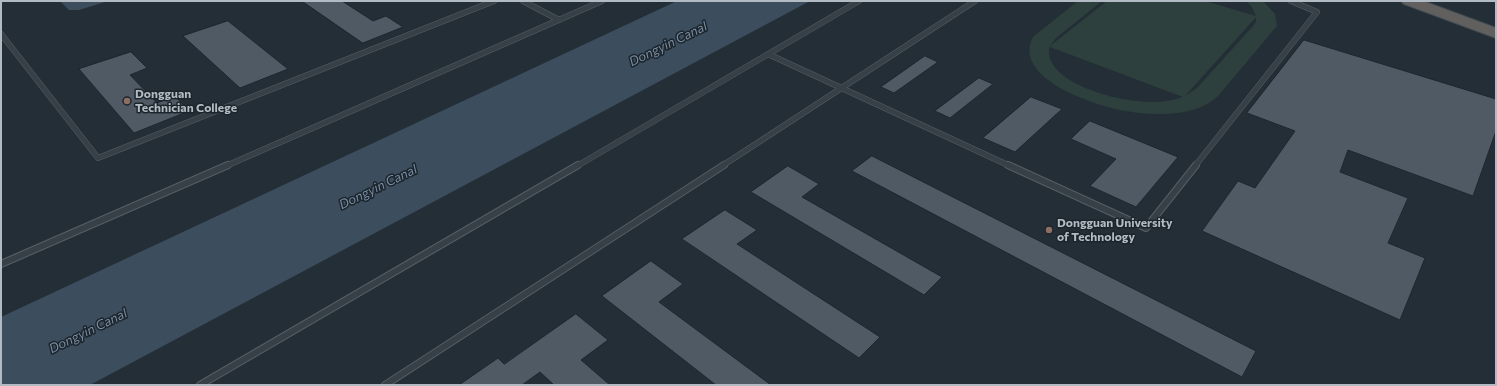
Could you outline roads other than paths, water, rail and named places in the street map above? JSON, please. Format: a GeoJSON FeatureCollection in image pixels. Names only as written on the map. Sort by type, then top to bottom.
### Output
{"type":"FeatureCollection","features":[{"type":"Feature","properties":{"kind":"highway"},"geometry":{"type":"LineString","coordinates":[[1409,1],[1496,34]]}},
{"type":"Feature","properties":{"kind":"highway"},"geometry":{"type":"LineString","coordinates":[[1449,1],[1496,18]]}},
{"type":"Feature","properties":{"kind":"lane"},"geometry":{"type":"LineString","coordinates":[[1,34],[98,158],[494,1]]}},
{"type":"Feature","properties":{"kind":"lane"},"geometry":{"type":"LineString","coordinates":[[523,1],[559,20]]}},
{"type":"Feature","properties":{"kind":"lane"},"geometry":{"type":"LineString","coordinates":[[1,264],[602,1]]}},
{"type":"Feature","properties":{"kind":"lane"},"geometry":{"type":"LineString","coordinates":[[200,385],[859,1]]}},
{"type":"Feature","properties":{"kind":"lane"},"geometry":{"type":"LineString","coordinates":[[385,385],[974,1]]}},
{"type":"Feature","properties":{"kind":"lane"},"geometry":{"type":"LineString","coordinates":[[768,54],[1146,228],[1317,12],[1291,1]]}},
{"type":"Feature","properties":{"kind":"water"},"geometry":{"type":"Polygon","coordinates":[[[60,1],[108,1],[79,10],[69,10],[60,1]]]}},
{"type":"Feature","properties":{"kind":"water","name":"Dongyin Canal"},"geometry":{"type":"Polygon","coordinates":[[[677,1],[810,1],[90,385],[1,385],[1,317],[677,1]]]}},
{"type":"Feature","properties":{"kind":"place","name":"Dongguan Technician College"},"geometry":{"type":"Point","coordinates":[127,101]}},
{"type":"Feature","properties":{"kind":"place","name":"Dongguan University of Technology"},"geometry":{"type":"Point","coordinates":[1049,230]}}]}
